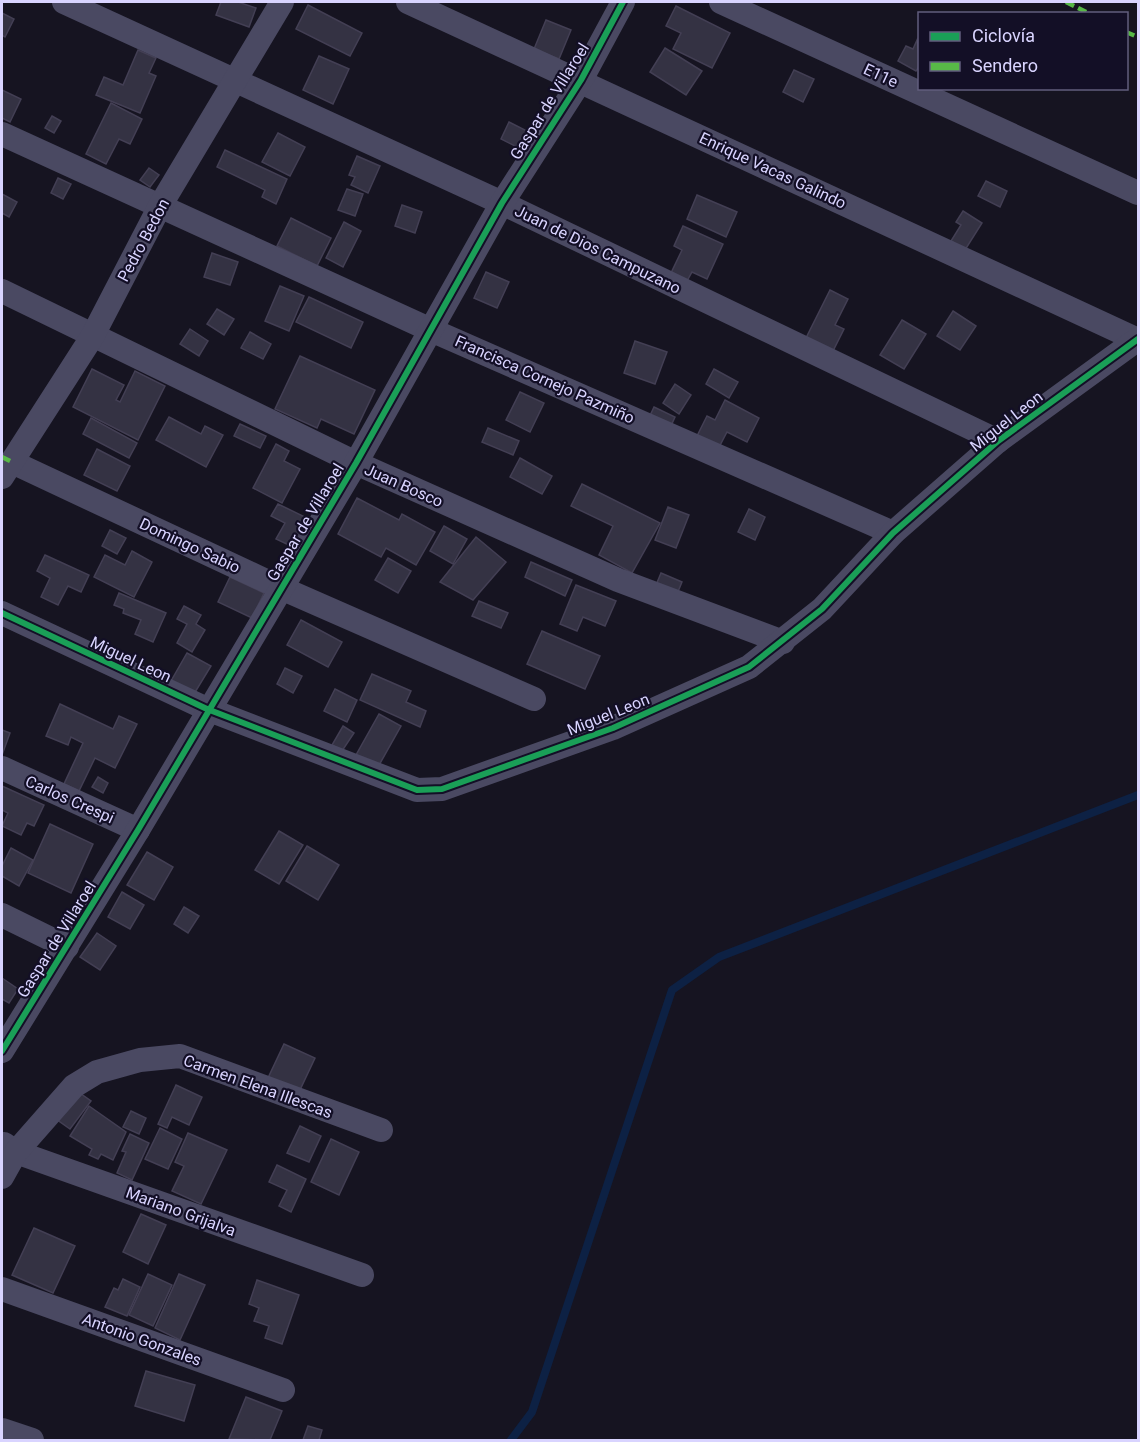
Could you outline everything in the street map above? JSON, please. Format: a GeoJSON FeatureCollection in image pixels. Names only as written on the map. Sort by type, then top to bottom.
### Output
{"type":"FeatureCollection","features":[{"type":"Feature","properties":{"kind":"street","name":"Juan de Dios Campuzano"},"geometry":{"type":"LineString","coordinates":[[64,2],[502,202],[998,441]]}},
{"type":"Feature","properties":{"kind":"street","name":"Pedro Bedon"},"geometry":{"type":"LineString","coordinates":[[7,470],[92,337],[160,206],[282,2]]}},
{"type":"Feature","properties":{"kind":"street","name":"Enrique Vacas Galindo"},"geometry":{"type":"LineString","coordinates":[[408,2],[1138,339]]}},
{"type":"Feature","properties":{"kind":"street","name":"Gaspar de Villaroel"},"geometry":{"type":"LineString","coordinates":[[2,1051],[138,830],[207,710],[356,463],[502,202],[581,80],[623,2]]}},
{"type":"Feature","properties":{"kind":"street","name":"E11e"},"geometry":{"type":"LineString","coordinates":[[721,2],[1138,193]]}},
{"type":"Feature","properties":{"kind":"street","name":"Francisca Cornejo Pazmiño"},"geometry":{"type":"LineString","coordinates":[[2,134],[431,330],[893,532]]}},
{"type":"Feature","properties":{"kind":"street","name":"Juan Bosco"},"geometry":{"type":"LineString","coordinates":[[2,291],[92,337],[356,463],[618,580],[783,642]]}},
{"type":"Feature","properties":{"kind":"street","name":"Miguel Leon"},"geometry":{"type":"LineString","coordinates":[[2,614],[207,710],[417,790],[442,789],[613,728],[749,667],[822,609],[893,532],[998,441],[1138,339]]}},
{"type":"Feature","properties":{"kind":"street","name":"Domingo Sabio"},"geometry":{"type":"LineString","coordinates":[[7,470],[534,699]]}},
{"type":"Feature","properties":{"kind":"street","name":"Carlos Crespi"},"geometry":{"type":"LineString","coordinates":[[2,768],[138,830]]}},
{"type":"Feature","properties":{"kind":"street"},"geometry":{"type":"LineString","coordinates":[[2,915],[67,947]]}},
{"type":"Feature","properties":{"kind":"street","name":"Carmen Elena Illescas"},"geometry":{"type":"LineString","coordinates":[[2,1177],[8,1148],[74,1086],[98,1072],[140,1060],[180,1056],[381,1130]]}},
{"type":"Feature","properties":{"kind":"street","name":"Mariano Grijalva"},"geometry":{"type":"LineString","coordinates":[[8,1148],[362,1275]]}},
{"type":"Feature","properties":{"kind":"street","name":"Antonio Gonzales"},"geometry":{"type":"LineString","coordinates":[[2,1289],[283,1390]]}},
{"type":"Feature","properties":{"kind":"street"},"geometry":{"type":"LineString","coordinates":[[2,1430],[32,1440]]}},
{"type":"Feature","properties":{"kind":"building"},"geometry":{"type":"Polygon","coordinates":[[[221,2],[238,2],[256,8],[249,27],[216,15],[221,2]]]}},
{"type":"Feature","properties":{"kind":"building"},"geometry":{"type":"Polygon","coordinates":[[[308,5],[362,33],[350,56],[296,29],[308,5]]]}},
{"type":"Feature","properties":{"kind":"building"},"geometry":{"type":"Polygon","coordinates":[[[676,6],[730,33],[712,68],[673,49],[681,33],[666,26],[676,6]]]}},
{"type":"Feature","properties":{"kind":"building"},"geometry":{"type":"Polygon","coordinates":[[[2,13],[14,19],[5,37],[2,35],[2,13]]]}},
{"type":"Feature","properties":{"kind":"building"},"geometry":{"type":"Polygon","coordinates":[[[546,20],[571,30],[559,59],[534,49],[546,20]]]}},
{"type":"Feature","properties":{"kind":"building"},"geometry":{"type":"Polygon","coordinates":[[[917,40],[918,68],[916,71],[898,61],[906,46],[913,49],[917,40]]]}},
{"type":"Feature","properties":{"kind":"building"},"geometry":{"type":"Polygon","coordinates":[[[665,48],[702,71],[686,95],[650,72],[665,48]]]}},
{"type":"Feature","properties":{"kind":"building"},"geometry":{"type":"Polygon","coordinates":[[[138,50],[156,58],[149,73],[156,76],[140,113],[96,95],[104,77],[123,85],[138,50]]]}},
{"type":"Feature","properties":{"kind":"building"},"geometry":{"type":"Polygon","coordinates":[[[319,56],[349,69],[333,104],[303,90],[319,56]]]}},
{"type":"Feature","properties":{"kind":"building"},"geometry":{"type":"Polygon","coordinates":[[[794,70],[814,79],[803,102],[783,92],[794,70]]]}},
{"type":"Feature","properties":{"kind":"building"},"geometry":{"type":"Polygon","coordinates":[[[2,90],[21,99],[10,122],[2,118],[2,90]]]}},
{"type":"Feature","properties":{"kind":"building"},"geometry":{"type":"Polygon","coordinates":[[[111,103],[142,119],[130,144],[119,139],[106,164],[86,154],[111,103]]]}},
{"type":"Feature","properties":{"kind":"building"},"geometry":{"type":"Polygon","coordinates":[[[52,116],[61,121],[54,133],[45,128],[52,116]]]}},
{"type":"Feature","properties":{"kind":"building"},"geometry":{"type":"Polygon","coordinates":[[[509,122],[527,131],[519,148],[501,139],[509,122]]]}},
{"type":"Feature","properties":{"kind":"building"},"geometry":{"type":"Polygon","coordinates":[[[278,133],[305,147],[290,176],[262,162],[278,133]]]}},
{"type":"Feature","properties":{"kind":"building"},"geometry":{"type":"Polygon","coordinates":[[[225,150],[287,179],[276,204],[262,197],[265,190],[217,167],[225,150]]]}},
{"type":"Feature","properties":{"kind":"building"},"geometry":{"type":"Polygon","coordinates":[[[357,156],[380,166],[368,193],[351,185],[355,177],[349,175],[357,156]]]}},
{"type":"Feature","properties":{"kind":"building"},"geometry":{"type":"Polygon","coordinates":[[[149,168],[159,175],[150,187],[140,180],[149,168]]]}},
{"type":"Feature","properties":{"kind":"building"},"geometry":{"type":"Polygon","coordinates":[[[58,178],[71,184],[63,199],[51,193],[58,178]]]}},
{"type":"Feature","properties":{"kind":"building"},"geometry":{"type":"Polygon","coordinates":[[[986,181],[1007,191],[1000,207],[978,196],[986,181]]]}},
{"type":"Feature","properties":{"kind":"building"},"geometry":{"type":"Polygon","coordinates":[[[347,189],[363,194],[355,216],[338,210],[347,189]]]}},
{"type":"Feature","properties":{"kind":"building"},"geometry":{"type":"Polygon","coordinates":[[[2,194],[17,202],[9,217],[2,213],[2,194]]]}},
{"type":"Feature","properties":{"kind":"building"},"geometry":{"type":"Polygon","coordinates":[[[697,195],[737,212],[726,237],[687,219],[697,195]]]}},
{"type":"Feature","properties":{"kind":"building"},"geometry":{"type":"Polygon","coordinates":[[[402,205],[422,212],[415,233],[395,226],[402,205]]]}},
{"type":"Feature","properties":{"kind":"building"},"geometry":{"type":"Polygon","coordinates":[[[963,211],[982,223],[965,250],[951,241],[961,225],[956,222],[963,211]]]}},
{"type":"Feature","properties":{"kind":"building"},"geometry":{"type":"Polygon","coordinates":[[[291,218],[331,238],[317,266],[277,246],[291,218]]]}},
{"type":"Feature","properties":{"kind":"building"},"geometry":{"type":"Polygon","coordinates":[[[344,222],[361,231],[343,267],[326,258],[344,222]]]}},
{"type":"Feature","properties":{"kind":"building"},"geometry":{"type":"Polygon","coordinates":[[[683,226],[723,244],[707,279],[692,272],[687,281],[671,273],[682,250],[674,246],[683,226]]]}},
{"type":"Feature","properties":{"kind":"building"},"geometry":{"type":"Polygon","coordinates":[[[212,253],[238,262],[230,285],[204,277],[212,253]]]}},
{"type":"Feature","properties":{"kind":"building"},"geometry":{"type":"Polygon","coordinates":[[[486,272],[509,282],[497,308],[474,298],[486,272]]]}},
{"type":"Feature","properties":{"kind":"building"},"geometry":{"type":"Polygon","coordinates":[[[280,286],[304,296],[289,331],[265,321],[280,286]]]}},
{"type":"Feature","properties":{"kind":"building"},"geometry":{"type":"Polygon","coordinates":[[[830,290],[848,299],[835,325],[844,329],[833,351],[806,338],[830,290]]]}},
{"type":"Feature","properties":{"kind":"building"},"geometry":{"type":"Polygon","coordinates":[[[309,297],[363,322],[351,348],[296,322],[309,297]]]}},
{"type":"Feature","properties":{"kind":"building"},"geometry":{"type":"Polygon","coordinates":[[[217,309],[234,319],[224,335],[207,324],[217,309]]]}},
{"type":"Feature","properties":{"kind":"building"},"geometry":{"type":"Polygon","coordinates":[[[953,311],[976,326],[960,350],[937,336],[953,311]]]}},
{"type":"Feature","properties":{"kind":"building"},"geometry":{"type":"Polygon","coordinates":[[[902,320],[926,334],[904,369],[880,355],[902,320]]]}},
{"type":"Feature","properties":{"kind":"building"},"geometry":{"type":"Polygon","coordinates":[[[190,329],[208,341],[199,356],[180,344],[190,329]]]}},
{"type":"Feature","properties":{"kind":"building"},"geometry":{"type":"Polygon","coordinates":[[[250,332],[271,344],[263,359],[241,348],[250,332]]]}},
{"type":"Feature","properties":{"kind":"building"},"geometry":{"type":"Polygon","coordinates":[[[635,341],[667,352],[655,384],[624,373],[635,341]]]}},
{"type":"Feature","properties":{"kind":"building"},"geometry":{"type":"Polygon","coordinates":[[[300,356],[375,390],[354,434],[321,419],[317,428],[275,409],[300,356]]]}},
{"type":"Feature","properties":{"kind":"building"},"geometry":{"type":"Polygon","coordinates":[[[92,369],[124,385],[116,400],[120,402],[135,371],[165,386],[138,440],[73,407],[92,369]]]}},
{"type":"Feature","properties":{"kind":"building"},"geometry":{"type":"Polygon","coordinates":[[[714,369],[738,382],[729,398],[706,384],[714,369]]]}},
{"type":"Feature","properties":{"kind":"building"},"geometry":{"type":"Polygon","coordinates":[[[675,384],[691,395],[679,414],[663,403],[675,384]]]}},
{"type":"Feature","properties":{"kind":"building"},"geometry":{"type":"Polygon","coordinates":[[[520,392],[544,403],[530,432],[506,420],[520,392]]]}},
{"type":"Feature","properties":{"kind":"building"},"geometry":{"type":"Polygon","coordinates":[[[725,400],[759,418],[747,442],[727,432],[717,451],[695,440],[707,416],[715,420],[725,400]]]}},
{"type":"Feature","properties":{"kind":"building"},"geometry":{"type":"Polygon","coordinates":[[[654,407],[675,417],[669,430],[648,420],[654,407]]]}},
{"type":"Feature","properties":{"kind":"building"},"geometry":{"type":"Polygon","coordinates":[[[169,417],[201,434],[205,426],[223,435],[206,467],[156,440],[169,417]]]}},
{"type":"Feature","properties":{"kind":"building"},"geometry":{"type":"Polygon","coordinates":[[[91,418],[137,443],[129,458],[83,434],[91,418]]]}},
{"type":"Feature","properties":{"kind":"building"},"geometry":{"type":"Polygon","coordinates":[[[240,424],[266,436],[260,448],[234,436],[240,424]]]}},
{"type":"Feature","properties":{"kind":"building"},"geometry":{"type":"Polygon","coordinates":[[[488,428],[519,441],[513,455],[482,442],[488,428]]]}},
{"type":"Feature","properties":{"kind":"building"},"geometry":{"type":"Polygon","coordinates":[[[276,444],[289,451],[284,461],[300,469],[282,503],[253,488],[276,444]]]}},
{"type":"Feature","properties":{"kind":"building"},"geometry":{"type":"Polygon","coordinates":[[[97,449],[130,466],[117,491],[84,475],[97,449]]]}},
{"type":"Feature","properties":{"kind":"building"},"geometry":{"type":"Polygon","coordinates":[[[520,458],[552,476],[542,494],[510,477],[520,458]]]}},
{"type":"Feature","properties":{"kind":"building"},"geometry":{"type":"Polygon","coordinates":[[[582,484],[660,523],[632,573],[599,555],[613,526],[571,506],[582,484]]]}},
{"type":"Feature","properties":{"kind":"building"},"geometry":{"type":"Polygon","coordinates":[[[357,498],[399,520],[402,514],[435,532],[416,565],[386,548],[381,557],[338,534],[357,498]]]}},
{"type":"Feature","properties":{"kind":"building"},"geometry":{"type":"Polygon","coordinates":[[[278,504],[307,518],[293,547],[276,539],[285,523],[271,516],[278,504]]]}},
{"type":"Feature","properties":{"kind":"building"},"geometry":{"type":"Polygon","coordinates":[[[668,507],[689,515],[676,548],[655,540],[668,507]]]}},
{"type":"Feature","properties":{"kind":"building"},"geometry":{"type":"Polygon","coordinates":[[[749,509],[765,517],[755,540],[738,532],[749,509]]]}},
{"type":"Feature","properties":{"kind":"building"},"geometry":{"type":"Polygon","coordinates":[[[444,526],[467,539],[453,564],[430,551],[444,526]]]}},
{"type":"Feature","properties":{"kind":"building"},"geometry":{"type":"Polygon","coordinates":[[[110,530],[126,538],[117,554],[102,546],[110,530]]]}},
{"type":"Feature","properties":{"kind":"building"},"geometry":{"type":"Polygon","coordinates":[[[476,537],[506,562],[473,600],[440,582],[476,537]]]}},
{"type":"Feature","properties":{"kind":"building"},"geometry":{"type":"Polygon","coordinates":[[[132,551],[152,562],[134,597],[94,577],[105,555],[125,565],[132,551]]]}},
{"type":"Feature","properties":{"kind":"building"},"geometry":{"type":"Polygon","coordinates":[[[45,555],[89,575],[81,592],[68,586],[58,605],[41,597],[50,578],[37,571],[45,555]]]}},
{"type":"Feature","properties":{"kind":"building"},"geometry":{"type":"Polygon","coordinates":[[[388,558],[411,571],[398,593],[375,580],[388,558]]]}},
{"type":"Feature","properties":{"kind":"building"},"geometry":{"type":"Polygon","coordinates":[[[531,562],[572,580],[565,596],[525,577],[531,562]]]}},
{"type":"Feature","properties":{"kind":"building"},"geometry":{"type":"Polygon","coordinates":[[[661,573],[682,582],[677,594],[656,585],[661,573]]]}},
{"type":"Feature","properties":{"kind":"building"},"geometry":{"type":"Polygon","coordinates":[[[230,577],[264,593],[252,618],[218,602],[230,577]]]}},
{"type":"Feature","properties":{"kind":"building"},"geometry":{"type":"Polygon","coordinates":[[[576,585],[616,601],[605,626],[583,617],[577,631],[560,624],[576,585]]]}},
{"type":"Feature","properties":{"kind":"building"},"geometry":{"type":"Polygon","coordinates":[[[119,593],[166,613],[153,642],[135,634],[141,620],[123,613],[124,609],[114,605],[119,593]]]}},
{"type":"Feature","properties":{"kind":"building"},"geometry":{"type":"Polygon","coordinates":[[[479,601],[508,613],[501,628],[472,616],[479,601]]]}},
{"type":"Feature","properties":{"kind":"building"},"geometry":{"type":"Polygon","coordinates":[[[184,606],[201,615],[196,624],[205,630],[192,652],[177,643],[187,624],[177,619],[184,606]]]}},
{"type":"Feature","properties":{"kind":"building"},"geometry":{"type":"Polygon","coordinates":[[[301,620],[342,642],[328,667],[287,645],[301,620]]]}},
{"type":"Feature","properties":{"kind":"building"},"geometry":{"type":"Polygon","coordinates":[[[542,631],[600,656],[585,689],[527,664],[542,631]]]}},
{"type":"Feature","properties":{"kind":"building"},"geometry":{"type":"Polygon","coordinates":[[[187,653],[211,666],[194,694],[171,681],[187,653]]]}},
{"type":"Feature","properties":{"kind":"building"},"geometry":{"type":"Polygon","coordinates":[[[285,668],[302,676],[293,693],[277,684],[285,668]]]}},
{"type":"Feature","properties":{"kind":"building"},"geometry":{"type":"Polygon","coordinates":[[[372,674],[411,691],[406,702],[426,711],[420,727],[360,700],[372,674]]]}},
{"type":"Feature","properties":{"kind":"building"},"geometry":{"type":"Polygon","coordinates":[[[335,689],[357,700],[347,722],[324,711],[335,689]]]}},
{"type":"Feature","properties":{"kind":"building"},"geometry":{"type":"Polygon","coordinates":[[[60,704],[113,729],[119,716],[137,724],[115,768],[95,758],[79,791],[64,784],[83,743],[71,737],[68,745],[46,736],[60,704]]]}},
{"type":"Feature","properties":{"kind":"building"},"geometry":{"type":"Polygon","coordinates":[[[379,714],[401,726],[378,767],[356,755],[379,714]]]}},
{"type":"Feature","properties":{"kind":"building"},"geometry":{"type":"Polygon","coordinates":[[[343,726],[354,733],[342,751],[332,745],[343,726]]]}},
{"type":"Feature","properties":{"kind":"building"},"geometry":{"type":"Polygon","coordinates":[[[2,730],[10,733],[2,755],[2,730]]]}},
{"type":"Feature","properties":{"kind":"building"},"geometry":{"type":"Polygon","coordinates":[[[98,777],[108,783],[103,793],[92,787],[98,777]]]}},
{"type":"Feature","properties":{"kind":"building"},"geometry":{"type":"Polygon","coordinates":[[[2,786],[44,805],[34,826],[27,823],[21,835],[2,826],[8,813],[2,810],[2,786]]]}},
{"type":"Feature","properties":{"kind":"building"},"geometry":{"type":"Polygon","coordinates":[[[50,824],[93,844],[71,893],[28,873],[50,824]]]}},
{"type":"Feature","properties":{"kind":"building"},"geometry":{"type":"Polygon","coordinates":[[[279,831],[303,845],[279,884],[255,870],[279,831]]]}},
{"type":"Feature","properties":{"kind":"building"},"geometry":{"type":"Polygon","coordinates":[[[307,846],[339,865],[318,900],[286,881],[307,846]]]}},
{"type":"Feature","properties":{"kind":"building"},"geometry":{"type":"Polygon","coordinates":[[[11,848],[33,860],[19,886],[2,876],[2,866],[11,848]]]}},
{"type":"Feature","properties":{"kind":"building"},"geometry":{"type":"Polygon","coordinates":[[[147,852],[173,867],[154,900],[127,885],[147,852]]]}},
{"type":"Feature","properties":{"kind":"building"},"geometry":{"type":"Polygon","coordinates":[[[122,892],[144,905],[130,929],[108,917],[122,892]]]}},
{"type":"Feature","properties":{"kind":"building"},"geometry":{"type":"Polygon","coordinates":[[[184,907],[199,916],[188,933],[174,924],[184,907]]]}},
{"type":"Feature","properties":{"kind":"building"},"geometry":{"type":"Polygon","coordinates":[[[97,933],[116,946],[100,970],[80,957],[97,933]]]}},
{"type":"Feature","properties":{"kind":"building"},"geometry":{"type":"Polygon","coordinates":[[[2,978],[18,989],[9,1003],[2,999],[2,978]]]}},
{"type":"Feature","properties":{"kind":"building"},"geometry":{"type":"Polygon","coordinates":[[[284,1044],[315,1058],[299,1092],[268,1078],[284,1044]]]}},
{"type":"Feature","properties":{"kind":"building"},"geometry":{"type":"Polygon","coordinates":[[[176,1085],[202,1097],[189,1125],[172,1117],[167,1128],[158,1124],[176,1085]]]}},
{"type":"Feature","properties":{"kind":"building"},"geometry":{"type":"Polygon","coordinates":[[[77,1091],[91,1101],[70,1129],[56,1119],[77,1091]]]}},
{"type":"Feature","properties":{"kind":"building"},"geometry":{"type":"Polygon","coordinates":[[[89,1106],[126,1132],[113,1160],[101,1154],[98,1159],[89,1155],[92,1149],[70,1136],[89,1106]]]}},
{"type":"Feature","properties":{"kind":"building"},"geometry":{"type":"Polygon","coordinates":[[[131,1111],[146,1118],[139,1134],[123,1127],[131,1111]]]}},
{"type":"Feature","properties":{"kind":"building"},"geometry":{"type":"Polygon","coordinates":[[[300,1126],[321,1136],[309,1162],[287,1153],[300,1126]]]}},
{"type":"Feature","properties":{"kind":"building"},"geometry":{"type":"Polygon","coordinates":[[[160,1128],[182,1139],[168,1169],[145,1159],[160,1128]]]}},
{"type":"Feature","properties":{"kind":"building"},"geometry":{"type":"Polygon","coordinates":[[[188,1133],[227,1150],[201,1204],[172,1191],[184,1166],[175,1162],[188,1133]]]}},
{"type":"Feature","properties":{"kind":"building"},"geometry":{"type":"Polygon","coordinates":[[[130,1134],[149,1143],[132,1180],[117,1173],[126,1152],[122,1151],[130,1134]]]}},
{"type":"Feature","properties":{"kind":"building"},"geometry":{"type":"Polygon","coordinates":[[[331,1139],[359,1152],[339,1195],[311,1182],[331,1139]]]}},
{"type":"Feature","properties":{"kind":"building"},"geometry":{"type":"Polygon","coordinates":[[[277,1165],[306,1179],[291,1212],[279,1206],[287,1190],[269,1182],[277,1165]]]}},
{"type":"Feature","properties":{"kind":"building"},"geometry":{"type":"Polygon","coordinates":[[[141,1214],[166,1225],[148,1264],[123,1252],[141,1214]]]}},
{"type":"Feature","properties":{"kind":"building"},"geometry":{"type":"Polygon","coordinates":[[[34,1228],[75,1246],[53,1293],[12,1275],[34,1228]]]}},
{"type":"Feature","properties":{"kind":"building"},"geometry":{"type":"Polygon","coordinates":[[[148,1274],[172,1285],[153,1326],[129,1315],[148,1274]]]}},
{"type":"Feature","properties":{"kind":"building"},"geometry":{"type":"Polygon","coordinates":[[[179,1274],[205,1285],[180,1340],[155,1328],[179,1274]]]}},
{"type":"Feature","properties":{"kind":"building"},"geometry":{"type":"Polygon","coordinates":[[[123,1279],[140,1287],[127,1316],[105,1307],[114,1288],[118,1290],[123,1279]]]}},
{"type":"Feature","properties":{"kind":"building"},"geometry":{"type":"Polygon","coordinates":[[[257,1280],[299,1295],[282,1344],[265,1338],[269,1326],[254,1321],[259,1308],[249,1304],[257,1280]]]}},
{"type":"Feature","properties":{"kind":"building"},"geometry":{"type":"Polygon","coordinates":[[[146,1371],[195,1385],[184,1421],[135,1406],[146,1371]]]}},
{"type":"Feature","properties":{"kind":"building"},"geometry":{"type":"Polygon","coordinates":[[[246,1397],[282,1411],[270,1440],[229,1439],[246,1397]]]}},
{"type":"Feature","properties":{"kind":"building"},"geometry":{"type":"Polygon","coordinates":[[[308,1426],[322,1430],[319,1440],[303,1440],[308,1426]]]}},
{"type":"Feature","properties":{"kind":"waterway"},"geometry":{"type":"LineString","coordinates":[[511,1440],[532,1412],[672,990],[719,957],[1138,795]]}},
{"type":"Feature","properties":{"kind":"marked path"},"geometry":{"type":"LineString","coordinates":[[1066,2],[1086,12]]}},
{"type":"Feature","properties":{"kind":"marked path"},"geometry":{"type":"LineString","coordinates":[[1128,33],[1138,37]]}},
{"type":"Feature","properties":{"kind":"marked path"},"geometry":{"type":"LineString","coordinates":[[2,457],[12,462]]}},
{"type":"Feature","properties":{"kind":"cycle path"},"geometry":{"type":"LineString","coordinates":[[2,1051],[138,830],[356,463],[502,203],[581,80],[623,2]]}},
{"type":"Feature","properties":{"kind":"cycle path"},"geometry":{"type":"LineString","coordinates":[[2,613],[207,709],[417,790],[442,789],[613,728],[749,667],[822,609],[893,533],[998,441],[1138,339]]}}]}
